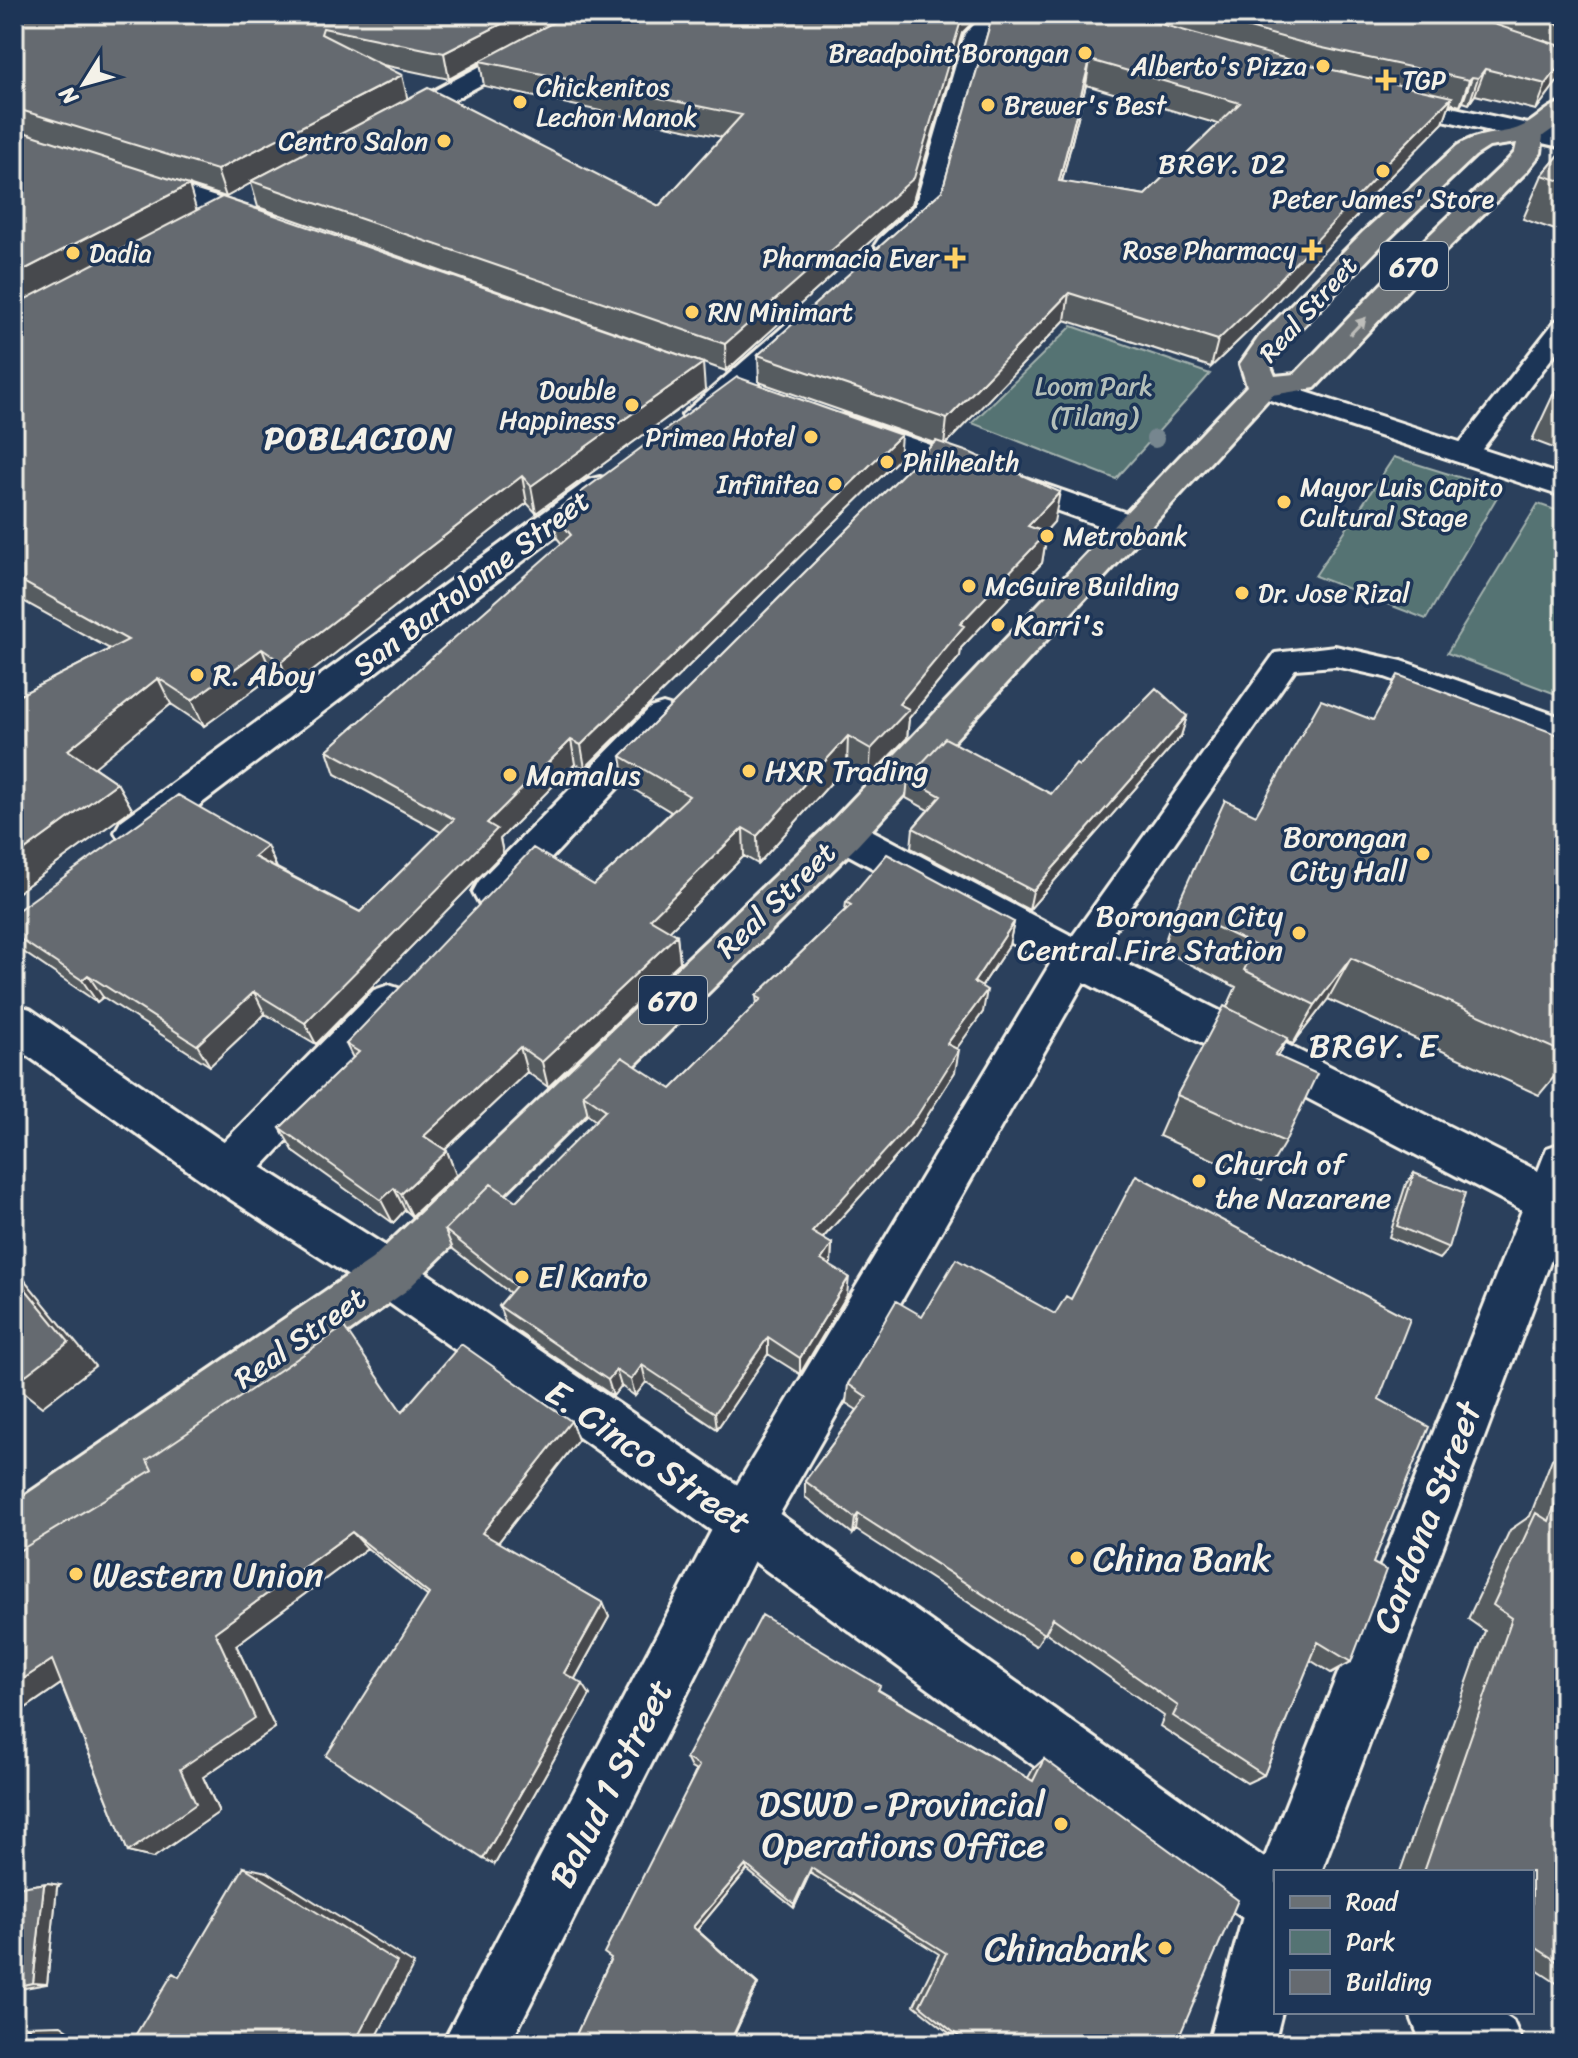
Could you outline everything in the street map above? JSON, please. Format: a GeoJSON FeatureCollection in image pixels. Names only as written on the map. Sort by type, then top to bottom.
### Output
{"type":"FeatureCollection","features":[{"type":"Feature","properties":{"kind":"main road","name":"Real Street"},"geometry":{"type":"LineString","coordinates":[[1263,387],[1255,364],[1270,343],[1373,238],[1466,151],[1482,141],[1531,133],[1564,109]]}},
{"type":"Feature","properties":{"kind":"main road","name":"Real Street"},"geometry":{"type":"LineString","coordinates":[[14,1533],[56,1509],[389,1275],[844,834],[1263,387],[1304,382],[1528,153],[1531,133]]}},
{"type":"Feature","properties":{"kind":"main road"},"geometry":{"type":"LineString","coordinates":[[1373,238],[1425,255]]}},
{"type":"Feature","properties":{"kind":"street"},"geometry":{"type":"LineString","coordinates":[[370,134],[595,14]]}},
{"type":"Feature","properties":{"kind":"street"},"geometry":{"type":"LineString","coordinates":[[871,262],[928,209],[977,34],[999,14]]}},
{"type":"Feature","properties":{"kind":"street"},"geometry":{"type":"LineString","coordinates":[[1363,94],[1564,140]]}},
{"type":"Feature","properties":{"kind":"street"},"geometry":{"type":"LineString","coordinates":[[114,172],[288,230]]}},
{"type":"Feature","properties":{"kind":"street"},"geometry":{"type":"LineString","coordinates":[[202,224],[257,195]]}},
{"type":"Feature","properties":{"kind":"street"},"geometry":{"type":"LineString","coordinates":[[673,433],[735,386],[826,303]]}},
{"type":"Feature","properties":{"kind":"street"},"geometry":{"type":"LineString","coordinates":[[1263,387],[1564,487]]}},
{"type":"Feature","properties":{"kind":"street"},"geometry":{"type":"LineString","coordinates":[[809,412],[1132,526]]}},
{"type":"Feature","properties":{"kind":"street"},"geometry":{"type":"LineString","coordinates":[[895,486],[928,453]]}},
{"type":"Feature","properties":{"kind":"street","name":"San Bartolome Street"},"geometry":{"type":"LineString","coordinates":[[103,855],[623,471]]}},
{"type":"Feature","properties":{"kind":"street"},"geometry":{"type":"LineString","coordinates":[[468,920],[687,694]]}},
{"type":"Feature","properties":{"kind":"street"},"geometry":{"type":"LineString","coordinates":[[844,834],[1076,958],[1556,1182]]}},
{"type":"Feature","properties":{"kind":"street","name":"Balud 1 Street"},"geometry":{"type":"LineString","coordinates":[[475,2044],[745,1522],[1076,958]]}},
{"type":"Feature","properties":{"kind":"street"},"geometry":{"type":"LineString","coordinates":[[227,1171],[413,977]]}},
{"type":"Feature","properties":{"kind":"street","name":"E. Cinco Street"},"geometry":{"type":"LineString","coordinates":[[14,1022],[227,1171],[389,1275],[745,1522],[1274,1905]]}},
{"type":"Feature","properties":{"kind":"street","name":"Cardona Street"},"geometry":{"type":"LineString","coordinates":[[1291,1870],[1556,1182]]}},
{"type":"Feature","properties":{"kind":"street"},"geometry":{"type":"LineString","coordinates":[[1241,2044],[1274,1914]]}},
{"type":"Feature","properties":{"kind":"street"},"geometry":{"type":"LineString","coordinates":[[1444,2014],[1490,2044]]}},
{"type":"Feature","properties":{"kind":"lane"},"geometry":{"type":"LineString","coordinates":[[1464,455],[1564,326]]}},
{"type":"Feature","properties":{"kind":"lane"},"geometry":{"type":"LineString","coordinates":[[1076,958],[1286,660],[1335,656],[1391,668],[1564,730]]}},
{"type":"Feature","properties":{"kind":"green space","name":"Loom Park (Tilang)"},"geometry":{"type":"Polygon","coordinates":[[[1072,326],[1210,374],[1116,479],[972,423],[1072,326]]]}},
{"type":"Feature","properties":{"kind":"green space"},"geometry":{"type":"Polygon","coordinates":[[[1394,457],[1501,490],[1426,619],[1315,576],[1394,457]]]}},
{"type":"Feature","properties":{"kind":"green space"},"geometry":{"type":"Polygon","coordinates":[[[1538,504],[1564,513],[1564,697],[1447,653],[1538,504]]]}},
{"type":"Feature","properties":{"kind":"building"},"geometry":{"type":"Polygon","coordinates":[[[14,14],[521,14],[444,53],[323,28],[321,34],[402,75],[217,170],[14,108],[14,14]]]}},
{"type":"Feature","properties":{"kind":"building"},"geometry":{"type":"Polygon","coordinates":[[[569,14],[963,14],[914,178],[725,344],[251,181],[428,88],[659,206],[742,115],[480,61],[569,14]]]}},
{"type":"Feature","properties":{"kind":"building"},"geometry":{"type":"Polygon","coordinates":[[[993,14],[1124,14],[1302,63],[1452,97],[1373,176],[1376,177],[1266,294],[1218,340],[1069,293],[947,419],[758,355],[942,191],[993,14]],[[1090,60],[1059,181],[1145,195],[1240,103],[1090,60]]]}},
{"type":"Feature","properties":{"kind":"building"},"geometry":{"type":"Polygon","coordinates":[[[1199,14],[1463,14],[1564,47],[1564,60],[1546,84],[1485,69],[1478,78],[1469,80],[1318,47],[1199,14]]]}},
{"type":"Feature","properties":{"kind":"building"},"geometry":{"type":"Polygon","coordinates":[[[1527,14],[1564,14],[1564,26],[1527,14]]]}},
{"type":"Feature","properties":{"kind":"building"},"geometry":{"type":"Polygon","coordinates":[[[14,129],[189,185],[14,275],[14,129]]]}},
{"type":"Feature","properties":{"kind":"building"},"geometry":{"type":"Polygon","coordinates":[[[1564,149],[1564,182],[1542,175],[1564,149]]]}},
{"type":"Feature","properties":{"kind":"building"},"geometry":{"type":"Polygon","coordinates":[[[222,197],[703,363],[531,486],[522,476],[281,662],[262,649],[192,700],[158,678],[68,750],[117,783],[14,858],[14,698],[128,640],[14,577],[14,305],[222,197]]]}},
{"type":"Feature","properties":{"kind":"building"},"geometry":{"type":"Polygon","coordinates":[[[737,377],[901,435],[581,745],[571,740],[487,823],[497,829],[305,1023],[254,992],[197,1045],[88,975],[82,980],[14,935],[14,913],[178,795],[267,846],[254,857],[360,912],[454,819],[327,750],[571,535],[553,513],[737,377]]]}},
{"type":"Feature","properties":{"kind":"building"},"geometry":{"type":"Polygon","coordinates":[[[1564,380],[1564,398],[1553,395],[1564,380]]]}},
{"type":"Feature","properties":{"kind":"building"},"geometry":{"type":"Polygon","coordinates":[[[936,441],[1060,492],[1028,526],[1047,533],[960,624],[964,626],[899,704],[909,709],[871,749],[848,736],[757,836],[743,828],[650,919],[677,935],[542,1062],[520,1047],[424,1136],[447,1151],[401,1194],[394,1188],[381,1200],[280,1128],[359,1052],[346,1044],[533,848],[594,885],[689,796],[621,756],[936,441]]]}},
{"type":"Feature","properties":{"kind":"building"},"geometry":{"type":"Polygon","coordinates":[[[1398,675],[1564,737],[1564,1053],[1351,958],[1315,1005],[1244,970],[1256,946],[1176,908],[1225,800],[1256,815],[1321,700],[1373,720],[1398,675]]]}},
{"type":"Feature","properties":{"kind":"building"},"geometry":{"type":"Polygon","coordinates":[[[1156,688],[1187,716],[1033,891],[913,828],[941,796],[908,778],[945,738],[1051,794],[1076,764],[1079,766],[1156,688]]]}},
{"type":"Feature","properties":{"kind":"building"},"geometry":{"type":"Polygon","coordinates":[[[887,854],[1014,922],[974,982],[987,990],[947,1044],[959,1050],[917,1116],[812,1232],[832,1244],[821,1260],[849,1277],[800,1358],[768,1337],[715,1413],[642,1365],[631,1380],[616,1370],[608,1380],[499,1306],[516,1286],[445,1230],[491,1184],[516,1201],[606,1110],[583,1094],[622,1057],[671,1089],[761,999],[756,996],[851,905],[846,902],[887,854]]]}},
{"type":"Feature","properties":{"kind":"building"},"geometry":{"type":"Polygon","coordinates":[[[1224,1006],[1288,1038],[1275,1055],[1317,1074],[1285,1142],[1177,1095],[1224,1006]]]}},
{"type":"Feature","properties":{"kind":"building"},"geometry":{"type":"Polygon","coordinates":[[[1414,1173],[1465,1193],[1449,1248],[1397,1226],[1414,1173]]]}},
{"type":"Feature","properties":{"kind":"building"},"geometry":{"type":"Polygon","coordinates":[[[1136,1175],[1410,1319],[1379,1399],[1429,1427],[1373,1563],[1386,1570],[1351,1662],[1318,1642],[1264,1775],[1173,1716],[1178,1706],[1053,1618],[1045,1634],[858,1514],[855,1518],[805,1481],[867,1397],[848,1384],[896,1301],[922,1316],[956,1259],[1055,1314],[1066,1296],[1071,1299],[1136,1175]]]}},
{"type":"Feature","properties":{"kind":"building"},"geometry":{"type":"Polygon","coordinates":[[[14,1275],[69,1342],[14,1384],[14,1275]]]}},
{"type":"Feature","properties":{"kind":"building"},"geometry":{"type":"Polygon","coordinates":[[[344,1327],[402,1412],[461,1344],[571,1421],[482,1533],[603,1603],[564,1673],[583,1684],[483,1859],[326,1756],[429,1594],[352,1532],[215,1632],[255,1718],[180,1769],[196,1804],[128,1852],[52,1660],[14,1685],[14,1554],[152,1470],[147,1460],[344,1327]]]}},
{"type":"Feature","properties":{"kind":"building"},"geometry":{"type":"Polygon","coordinates":[[[1564,1480],[1564,1966],[1534,1946],[1534,1870],[1425,1870],[1512,1618],[1493,1605],[1536,1513],[1549,1521],[1564,1480]]]}},
{"type":"Feature","properties":{"kind":"building"},"geometry":{"type":"Polygon","coordinates":[[[762,1615],[880,1686],[878,1690],[1033,1781],[1044,1759],[1238,1900],[1176,2044],[968,2044],[920,2005],[946,1953],[811,1868],[794,1904],[746,1865],[693,1927],[757,1984],[729,2044],[572,2044],[611,1958],[604,1953],[699,1766],[686,1758],[762,1615]]]}},
{"type":"Feature","properties":{"kind":"building"},"geometry":{"type":"Polygon","coordinates":[[[244,1867],[397,1962],[354,2044],[130,2044],[173,1973],[179,1977],[244,1867]]]}},
{"type":"Feature","properties":{"kind":"building"},"geometry":{"type":"Polygon","coordinates":[[[47,1883],[44,1885],[33,1983],[14,1987],[14,1888],[47,1883]]]}},
{"type":"Feature","properties":{"kind":"building"},"geometry":{"type":"Polygon","coordinates":[[[26,2026],[52,2044],[15,2044],[26,2026]]]}},
{"type":"Feature","properties":{"kind":"place","name":"Breadpoint Borongan"},"geometry":{"type":"Point","coordinates":[1085,53]}},
{"type":"Feature","properties":{"kind":"place","name":"Alberto's Pizza"},"geometry":{"type":"Point","coordinates":[1323,66]}},
{"type":"Feature","properties":{"kind":"place","name":"TGP"},"geometry":{"type":"Point","coordinates":[1386,80]}},
{"type":"Feature","properties":{"kind":"place","name":"Chickenitos Lechon Manok"},"geometry":{"type":"Point","coordinates":[520,102]}},
{"type":"Feature","properties":{"kind":"place","name":"Brewer's Best"},"geometry":{"type":"Point","coordinates":[988,105]}},
{"type":"Feature","properties":{"kind":"place","name":"Centro Salon"},"geometry":{"type":"Point","coordinates":[444,141]}},
{"type":"Feature","properties":{"kind":"place","name":"Peter James' Store"},"geometry":{"type":"Point","coordinates":[1383,171]}},
{"type":"Feature","properties":{"kind":"place","name":"Rose Pharmacy"},"geometry":{"type":"Point","coordinates":[1312,250]}},
{"type":"Feature","properties":{"kind":"place","name":"Dadia"},"geometry":{"type":"Point","coordinates":[73,253]}},
{"type":"Feature","properties":{"kind":"place","name":"Pharmacia Ever"},"geometry":{"type":"Point","coordinates":[955,258]}},
{"type":"Feature","properties":{"kind":"place","name":"RN Minimart"},"geometry":{"type":"Point","coordinates":[692,312]}},
{"type":"Feature","properties":{"kind":"place","name":"Double Happiness"},"geometry":{"type":"Point","coordinates":[632,405]}},
{"type":"Feature","properties":{"kind":"place","name":"Primea Hotel"},"geometry":{"type":"Point","coordinates":[811,437]}},
{"type":"Feature","properties":{"kind":"place","name":"Philhealth"},"geometry":{"type":"Point","coordinates":[887,462]}},
{"type":"Feature","properties":{"kind":"place","name":"Infinitea"},"geometry":{"type":"Point","coordinates":[835,484]}},
{"type":"Feature","properties":{"kind":"place","name":"Mayor Luis Capito Cultural Stage"},"geometry":{"type":"Point","coordinates":[1284,502]}},
{"type":"Feature","properties":{"kind":"place","name":"Metrobank"},"geometry":{"type":"Point","coordinates":[1047,536]}},
{"type":"Feature","properties":{"kind":"place","name":"McGuire Building"},"geometry":{"type":"Point","coordinates":[969,586]}},
{"type":"Feature","properties":{"kind":"place","name":"Dr. Jose Rizal"},"geometry":{"type":"Point","coordinates":[1242,593]}},
{"type":"Feature","properties":{"kind":"place","name":"Karri's"},"geometry":{"type":"Point","coordinates":[998,625]}},
{"type":"Feature","properties":{"kind":"place","name":"R. Aboy"},"geometry":{"type":"Point","coordinates":[197,675]}},
{"type":"Feature","properties":{"kind":"place","name":"HXR Trading"},"geometry":{"type":"Point","coordinates":[749,771]}},
{"type":"Feature","properties":{"kind":"place","name":"Mamalus"},"geometry":{"type":"Point","coordinates":[510,775]}},
{"type":"Feature","properties":{"kind":"place","name":"Borongan City Hall"},"geometry":{"type":"Point","coordinates":[1423,854]}},
{"type":"Feature","properties":{"kind":"place","name":"Borongan City Central Fire Station"},"geometry":{"type":"Point","coordinates":[1299,933]}},
{"type":"Feature","properties":{"kind":"place","name":"Church of the Nazarene"},"geometry":{"type":"Point","coordinates":[1199,1181]}},
{"type":"Feature","properties":{"kind":"place","name":"El Kanto"},"geometry":{"type":"Point","coordinates":[522,1277]}},
{"type":"Feature","properties":{"kind":"place","name":"China Bank"},"geometry":{"type":"Point","coordinates":[1077,1558]}},
{"type":"Feature","properties":{"kind":"place","name":"Western Union"},"geometry":{"type":"Point","coordinates":[76,1574]}},
{"type":"Feature","properties":{"kind":"place","name":"DSWD - Provincial Operations Office"},"geometry":{"type":"Point","coordinates":[1061,1824]}},
{"type":"Feature","properties":{"kind":"place","name":"Chinabank"},"geometry":{"type":"Point","coordinates":[1165,1948]}},
{"type":"Feature","properties":{"kind":"district","name":"BRGY. D2"},"geometry":{"type":"Point","coordinates":[1223,163]}},
{"type":"Feature","properties":{"kind":"district","name":"POBLACION"},"geometry":{"type":"Point","coordinates":[359,438]}},
{"type":"Feature","properties":{"kind":"district","name":"BRGY. E"},"geometry":{"type":"Point","coordinates":[1374,1045]}}]}
